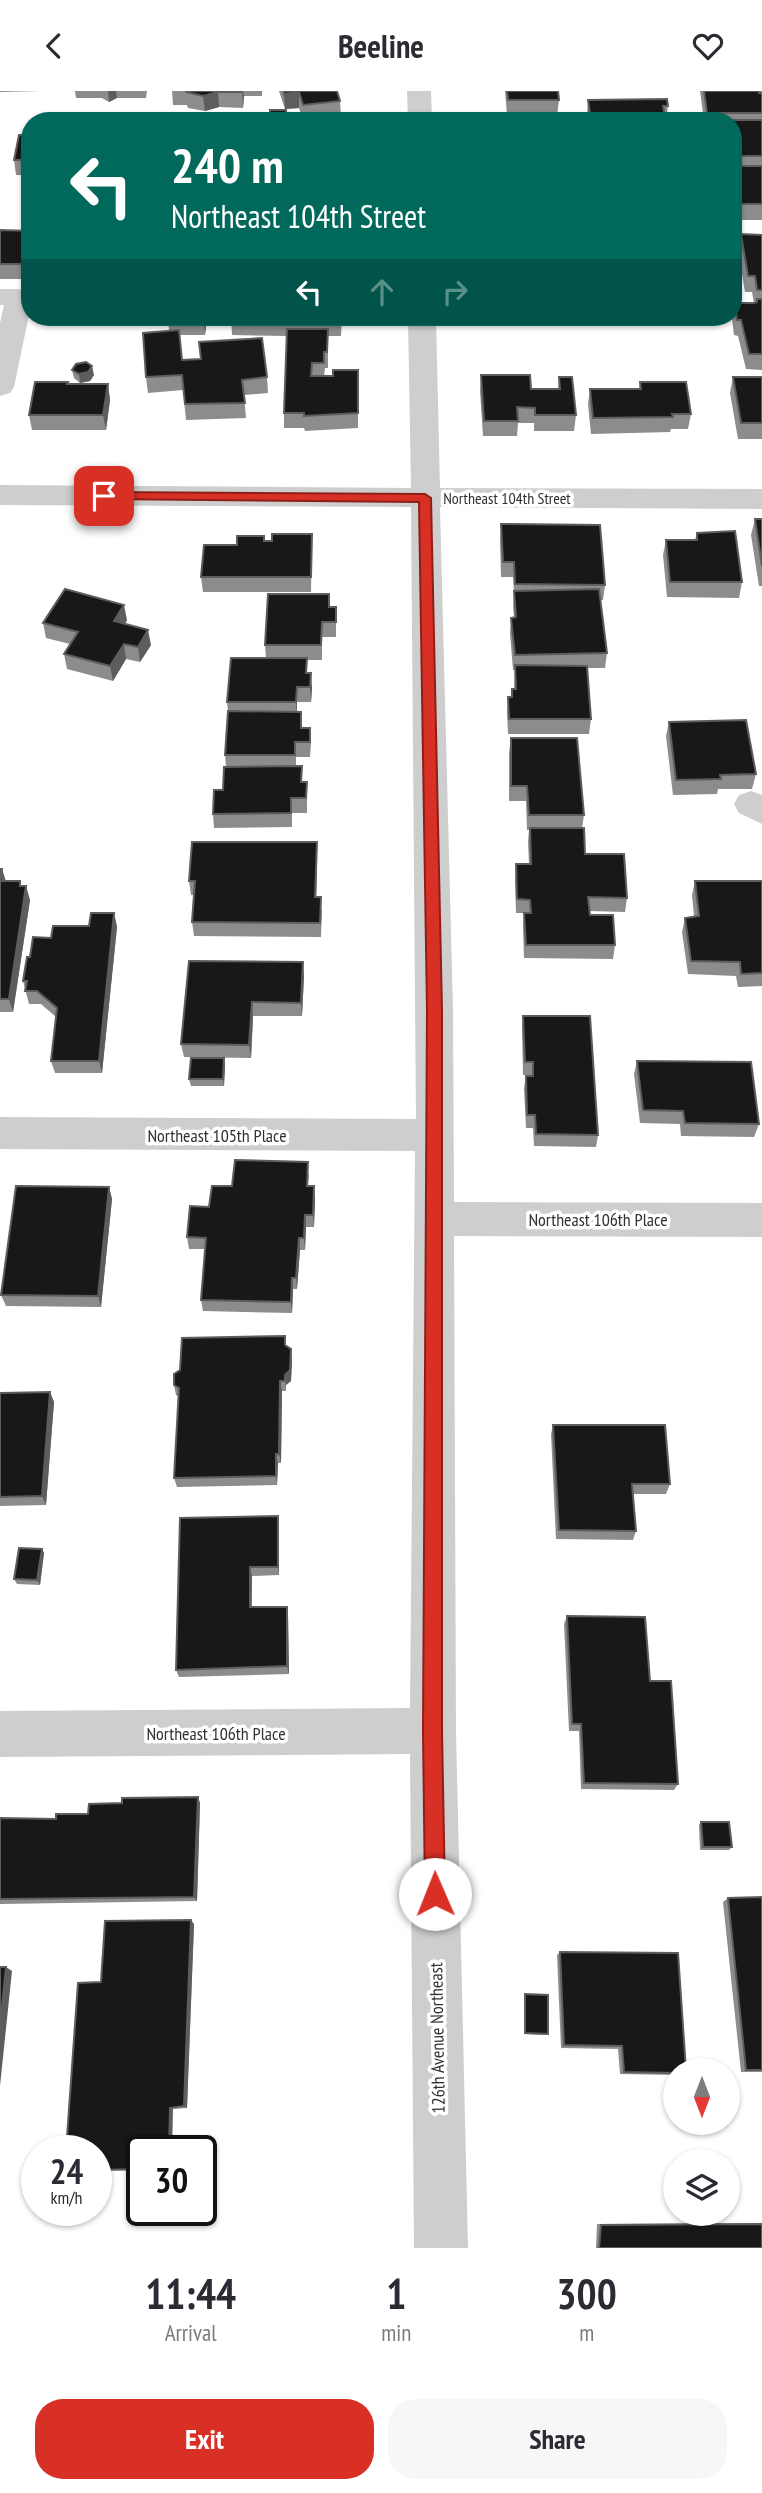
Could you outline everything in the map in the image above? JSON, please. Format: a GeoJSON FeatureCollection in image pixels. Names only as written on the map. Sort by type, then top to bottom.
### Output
{"type":"FeatureCollection","features":[{"type":"Feature","properties":{"kind":"street"},"geometry":{"type":"LineString","coordinates":[[419,91],[420,112]]}},
{"type":"Feature","properties":{"kind":"street"},"geometry":{"type":"LineString","coordinates":[[0,297],[19,297],[0,387]]}},
{"type":"Feature","properties":{"kind":"street","name":"126th Avenue Northeast"},"geometry":{"type":"LineString","coordinates":[[422,326],[435,1135],[433,1731],[441,2248]]}},
{"type":"Feature","properties":{"kind":"street","name":"Northeast 104th Street"},"geometry":{"type":"LineString","coordinates":[[0,495],[762,499]]}},
{"type":"Feature","properties":{"kind":"street","name":"Northeast 105th Place"},"geometry":{"type":"LineString","coordinates":[[0,1133],[435,1135]]}},
{"type":"Feature","properties":{"kind":"street","name":"Northeast 106th Place"},"geometry":{"type":"LineString","coordinates":[[433,1219],[762,1220]]}},
{"type":"Feature","properties":{"kind":"street","name":"Northeast 106th Place"},"geometry":{"type":"LineString","coordinates":[[0,1734],[433,1731]]}},
{"type":"Feature","properties":{"kind":"building"},"geometry":{"type":"Polygon","coordinates":[[[186,91],[242,92],[218,92],[203,96],[186,91]]]}},
{"type":"Feature","properties":{"kind":"building"},"geometry":{"type":"Polygon","coordinates":[[[284,91],[337,91],[340,101],[303,105],[299,92],[284,94],[284,91]]]}},
{"type":"Feature","properties":{"kind":"building"},"geometry":{"type":"Polygon","coordinates":[[[507,91],[558,91],[559,100],[508,100],[507,91]]]}},
{"type":"Feature","properties":{"kind":"building"},"geometry":{"type":"Polygon","coordinates":[[[704,91],[762,93],[762,113],[707,112],[704,91]]]}},
{"type":"Feature","properties":{"kind":"building"},"geometry":{"type":"Polygon","coordinates":[[[667,99],[668,106],[663,106],[664,112],[590,112],[588,100],[667,99]]]}},
{"type":"Feature","properties":{"kind":"building"},"geometry":{"type":"Polygon","coordinates":[[[270,110],[286,110],[286,112],[270,110]]]}},
{"type":"Feature","properties":{"kind":"building"},"geometry":{"type":"Polygon","coordinates":[[[742,120],[762,120],[762,156],[742,156],[742,120]]]}},
{"type":"Feature","properties":{"kind":"building"},"geometry":{"type":"Polygon","coordinates":[[[19,135],[21,135],[21,160],[14,160],[19,135]]]}},
{"type":"Feature","properties":{"kind":"building"},"geometry":{"type":"Polygon","coordinates":[[[742,166],[762,166],[762,204],[742,204],[742,166]]]}},
{"type":"Feature","properties":{"kind":"building"},"geometry":{"type":"Polygon","coordinates":[[[0,230],[21,231],[21,264],[0,264],[0,230]]]}},
{"type":"Feature","properties":{"kind":"building"},"geometry":{"type":"Polygon","coordinates":[[[742,234],[762,235],[762,290],[757,290],[755,276],[748,276],[742,234]]]}},
{"type":"Feature","properties":{"kind":"building"},"geometry":{"type":"Polygon","coordinates":[[[757,299],[762,299],[762,354],[749,354],[742,324],[742,303],[757,302],[757,299]]]}},
{"type":"Feature","properties":{"kind":"building"},"geometry":{"type":"Polygon","coordinates":[[[287,329],[328,329],[324,363],[312,363],[311,376],[333,376],[333,370],[358,370],[358,413],[304,416],[304,413],[284,413],[287,329]]]}},
{"type":"Feature","properties":{"kind":"building"},"geometry":{"type":"Polygon","coordinates":[[[179,330],[182,360],[201,359],[199,342],[262,338],[267,377],[242,380],[245,403],[185,404],[182,375],[146,377],[143,333],[179,330]]]}},
{"type":"Feature","properties":{"kind":"building"},"geometry":{"type":"Polygon","coordinates":[[[86,362],[92,366],[88,372],[79,374],[72,370],[76,364],[86,362]]]}},
{"type":"Feature","properties":{"kind":"building"},"geometry":{"type":"Polygon","coordinates":[[[481,375],[530,375],[531,389],[560,389],[559,377],[572,377],[576,415],[535,415],[535,408],[517,407],[518,421],[484,421],[481,375]]]}},
{"type":"Feature","properties":{"kind":"building"},"geometry":{"type":"Polygon","coordinates":[[[733,377],[762,377],[762,423],[741,423],[733,377]]]}},
{"type":"Feature","properties":{"kind":"building"},"geometry":{"type":"Polygon","coordinates":[[[35,382],[108,384],[103,415],[29,415],[35,382]]]}},
{"type":"Feature","properties":{"kind":"building"},"geometry":{"type":"Polygon","coordinates":[[[640,382],[686,382],[691,414],[672,414],[673,417],[593,418],[590,389],[641,389],[640,382]]]}},
{"type":"Feature","properties":{"kind":"building"},"geometry":{"type":"Polygon","coordinates":[[[755,519],[762,519],[762,566],[755,519]]]}},
{"type":"Feature","properties":{"kind":"building"},"geometry":{"type":"Polygon","coordinates":[[[501,524],[600,525],[605,585],[515,584],[514,562],[503,562],[501,524]]]}},
{"type":"Feature","properties":{"kind":"building"},"geometry":{"type":"Polygon","coordinates":[[[735,531],[742,582],[670,582],[666,540],[697,540],[697,533],[735,531]]]}},
{"type":"Feature","properties":{"kind":"building"},"geometry":{"type":"Polygon","coordinates":[[[272,534],[312,534],[311,577],[201,577],[204,545],[237,545],[237,536],[264,536],[264,541],[272,541],[272,534]]]}},
{"type":"Feature","properties":{"kind":"building"},"geometry":{"type":"Polygon","coordinates":[[[65,589],[124,605],[114,621],[148,630],[138,647],[124,644],[110,666],[64,654],[78,632],[43,623],[65,589]]]}},
{"type":"Feature","properties":{"kind":"building"},"geometry":{"type":"Polygon","coordinates":[[[599,589],[607,653],[515,655],[511,618],[516,617],[514,591],[599,589]]]}},
{"type":"Feature","properties":{"kind":"building"},"geometry":{"type":"Polygon","coordinates":[[[268,594],[329,594],[329,607],[336,607],[336,622],[322,622],[321,645],[265,645],[268,594]]]}},
{"type":"Feature","properties":{"kind":"building"},"geometry":{"type":"Polygon","coordinates":[[[231,658],[307,658],[306,673],[311,673],[310,687],[297,687],[296,702],[227,702],[231,658]]]}},
{"type":"Feature","properties":{"kind":"building"},"geometry":{"type":"Polygon","coordinates":[[[515,665],[587,666],[591,719],[509,719],[508,697],[512,697],[512,689],[516,689],[515,665]]]}},
{"type":"Feature","properties":{"kind":"building"},"geometry":{"type":"Polygon","coordinates":[[[228,711],[301,712],[301,728],[310,728],[310,742],[295,742],[295,755],[225,755],[228,711]]]}},
{"type":"Feature","properties":{"kind":"building"},"geometry":{"type":"Polygon","coordinates":[[[746,720],[756,774],[720,775],[721,779],[676,780],[669,722],[746,720]]]}},
{"type":"Feature","properties":{"kind":"building"},"geometry":{"type":"Polygon","coordinates":[[[511,738],[577,738],[584,815],[529,815],[527,786],[511,786],[511,738]]]}},
{"type":"Feature","properties":{"kind":"building"},"geometry":{"type":"Polygon","coordinates":[[[302,766],[301,782],[307,782],[306,798],[291,798],[291,813],[213,814],[214,790],[223,790],[224,767],[302,766]]]}},
{"type":"Feature","properties":{"kind":"building"},"geometry":{"type":"Polygon","coordinates":[[[530,828],[584,828],[585,854],[624,854],[627,898],[588,897],[590,915],[613,915],[615,945],[526,945],[524,913],[531,913],[530,900],[517,899],[516,864],[531,864],[530,828]]]}},
{"type":"Feature","properties":{"kind":"building"},"geometry":{"type":"Polygon","coordinates":[[[192,842],[317,842],[315,897],[321,897],[320,923],[192,922],[195,881],[189,881],[192,842]]]}},
{"type":"Feature","properties":{"kind":"building"},"geometry":{"type":"Polygon","coordinates":[[[0,881],[20,881],[20,886],[26,886],[9,999],[0,999],[0,881]]]}},
{"type":"Feature","properties":{"kind":"building"},"geometry":{"type":"Polygon","coordinates":[[[695,881],[762,881],[762,973],[741,974],[740,962],[691,961],[685,918],[699,916],[695,881]]]}},
{"type":"Feature","properties":{"kind":"building"},"geometry":{"type":"Polygon","coordinates":[[[91,913],[114,913],[99,1061],[51,1061],[57,1008],[37,991],[25,991],[27,981],[23,981],[27,957],[30,957],[33,937],[51,938],[53,926],[89,926],[91,913]]]}},
{"type":"Feature","properties":{"kind":"building"},"geometry":{"type":"Polygon","coordinates":[[[189,961],[303,962],[301,1003],[252,1002],[249,1045],[181,1044],[189,961]]]}},
{"type":"Feature","properties":{"kind":"building"},"geometry":{"type":"Polygon","coordinates":[[[523,1016],[590,1016],[598,1135],[536,1134],[535,1115],[527,1115],[526,1076],[533,1076],[533,1062],[525,1062],[523,1016]]]}},
{"type":"Feature","properties":{"kind":"building"},"geometry":{"type":"Polygon","coordinates":[[[191,1058],[224,1058],[223,1079],[189,1079],[191,1058]]]}},
{"type":"Feature","properties":{"kind":"building"},"geometry":{"type":"Polygon","coordinates":[[[637,1061],[751,1062],[759,1124],[685,1123],[683,1111],[643,1110],[637,1061]]]}},
{"type":"Feature","properties":{"kind":"building"},"geometry":{"type":"Polygon","coordinates":[[[235,1160],[308,1162],[307,1186],[314,1186],[313,1215],[305,1215],[304,1238],[299,1238],[291,1302],[201,1300],[206,1238],[187,1237],[190,1206],[209,1207],[212,1186],[232,1186],[235,1160]]]}},
{"type":"Feature","properties":{"kind":"building"},"geometry":{"type":"Polygon","coordinates":[[[16,1186],[109,1187],[98,1296],[1,1295],[16,1186]]]}},
{"type":"Feature","properties":{"kind":"building"},"geometry":{"type":"Polygon","coordinates":[[[285,1336],[285,1345],[291,1349],[290,1370],[285,1375],[285,1381],[280,1381],[276,1476],[174,1478],[179,1388],[174,1385],[174,1374],[180,1370],[182,1338],[285,1336]]]}},
{"type":"Feature","properties":{"kind":"building"},"geometry":{"type":"Polygon","coordinates":[[[50,1392],[42,1496],[0,1497],[0,1393],[50,1392]]]}},
{"type":"Feature","properties":{"kind":"building"},"geometry":{"type":"Polygon","coordinates":[[[553,1425],[665,1425],[670,1484],[632,1484],[636,1531],[559,1530],[553,1425]]]}},
{"type":"Feature","properties":{"kind":"building"},"geometry":{"type":"Polygon","coordinates":[[[278,1516],[278,1567],[250,1567],[250,1607],[287,1607],[287,1666],[176,1670],[180,1518],[278,1516]]]}},
{"type":"Feature","properties":{"kind":"building"},"geometry":{"type":"Polygon","coordinates":[[[19,1548],[42,1549],[37,1580],[14,1579],[19,1548]]]}},
{"type":"Feature","properties":{"kind":"building"},"geometry":{"type":"Polygon","coordinates":[[[567,1616],[645,1617],[650,1681],[671,1681],[678,1784],[584,1783],[581,1724],[572,1724],[567,1616]]]}},
{"type":"Feature","properties":{"kind":"building"},"geometry":{"type":"Polygon","coordinates":[[[198,1797],[194,1897],[0,1899],[0,1818],[56,1819],[56,1814],[88,1814],[89,1804],[122,1803],[122,1798],[198,1797]]]}},
{"type":"Feature","properties":{"kind":"building"},"geometry":{"type":"Polygon","coordinates":[[[701,1822],[729,1822],[732,1847],[703,1847],[701,1822]]]}},
{"type":"Feature","properties":{"kind":"building"},"geometry":{"type":"Polygon","coordinates":[[[762,1897],[762,2070],[746,2070],[728,1898],[762,1897]]]}},
{"type":"Feature","properties":{"kind":"building"},"geometry":{"type":"Polygon","coordinates":[[[191,1920],[184,2106],[170,2108],[169,2135],[126,2135],[126,2169],[112,2170],[112,2135],[67,2135],[78,1983],[101,1982],[105,1921],[191,1920]]]}},
{"type":"Feature","properties":{"kind":"building"},"geometry":{"type":"Polygon","coordinates":[[[560,1952],[678,1953],[685,2058],[663,2058],[663,2073],[624,2072],[622,2046],[564,2045],[560,1952]]]}},
{"type":"Feature","properties":{"kind":"building"},"geometry":{"type":"Polygon","coordinates":[[[0,1967],[6,1967],[0,2026],[0,1967]]]}},
{"type":"Feature","properties":{"kind":"building"},"geometry":{"type":"Polygon","coordinates":[[[525,1994],[548,1995],[548,2034],[525,2033],[525,1994]]]}},
{"type":"Feature","properties":{"kind":"building"},"geometry":{"type":"Polygon","coordinates":[[[762,2224],[762,2248],[599,2248],[601,2225],[762,2224]]]}},
{"type":"Feature","properties":{"kind":"route"},"geometry":{"type":"LineString","coordinates":[[104,496],[425,498],[435,1010],[435,1894]]}}]}
